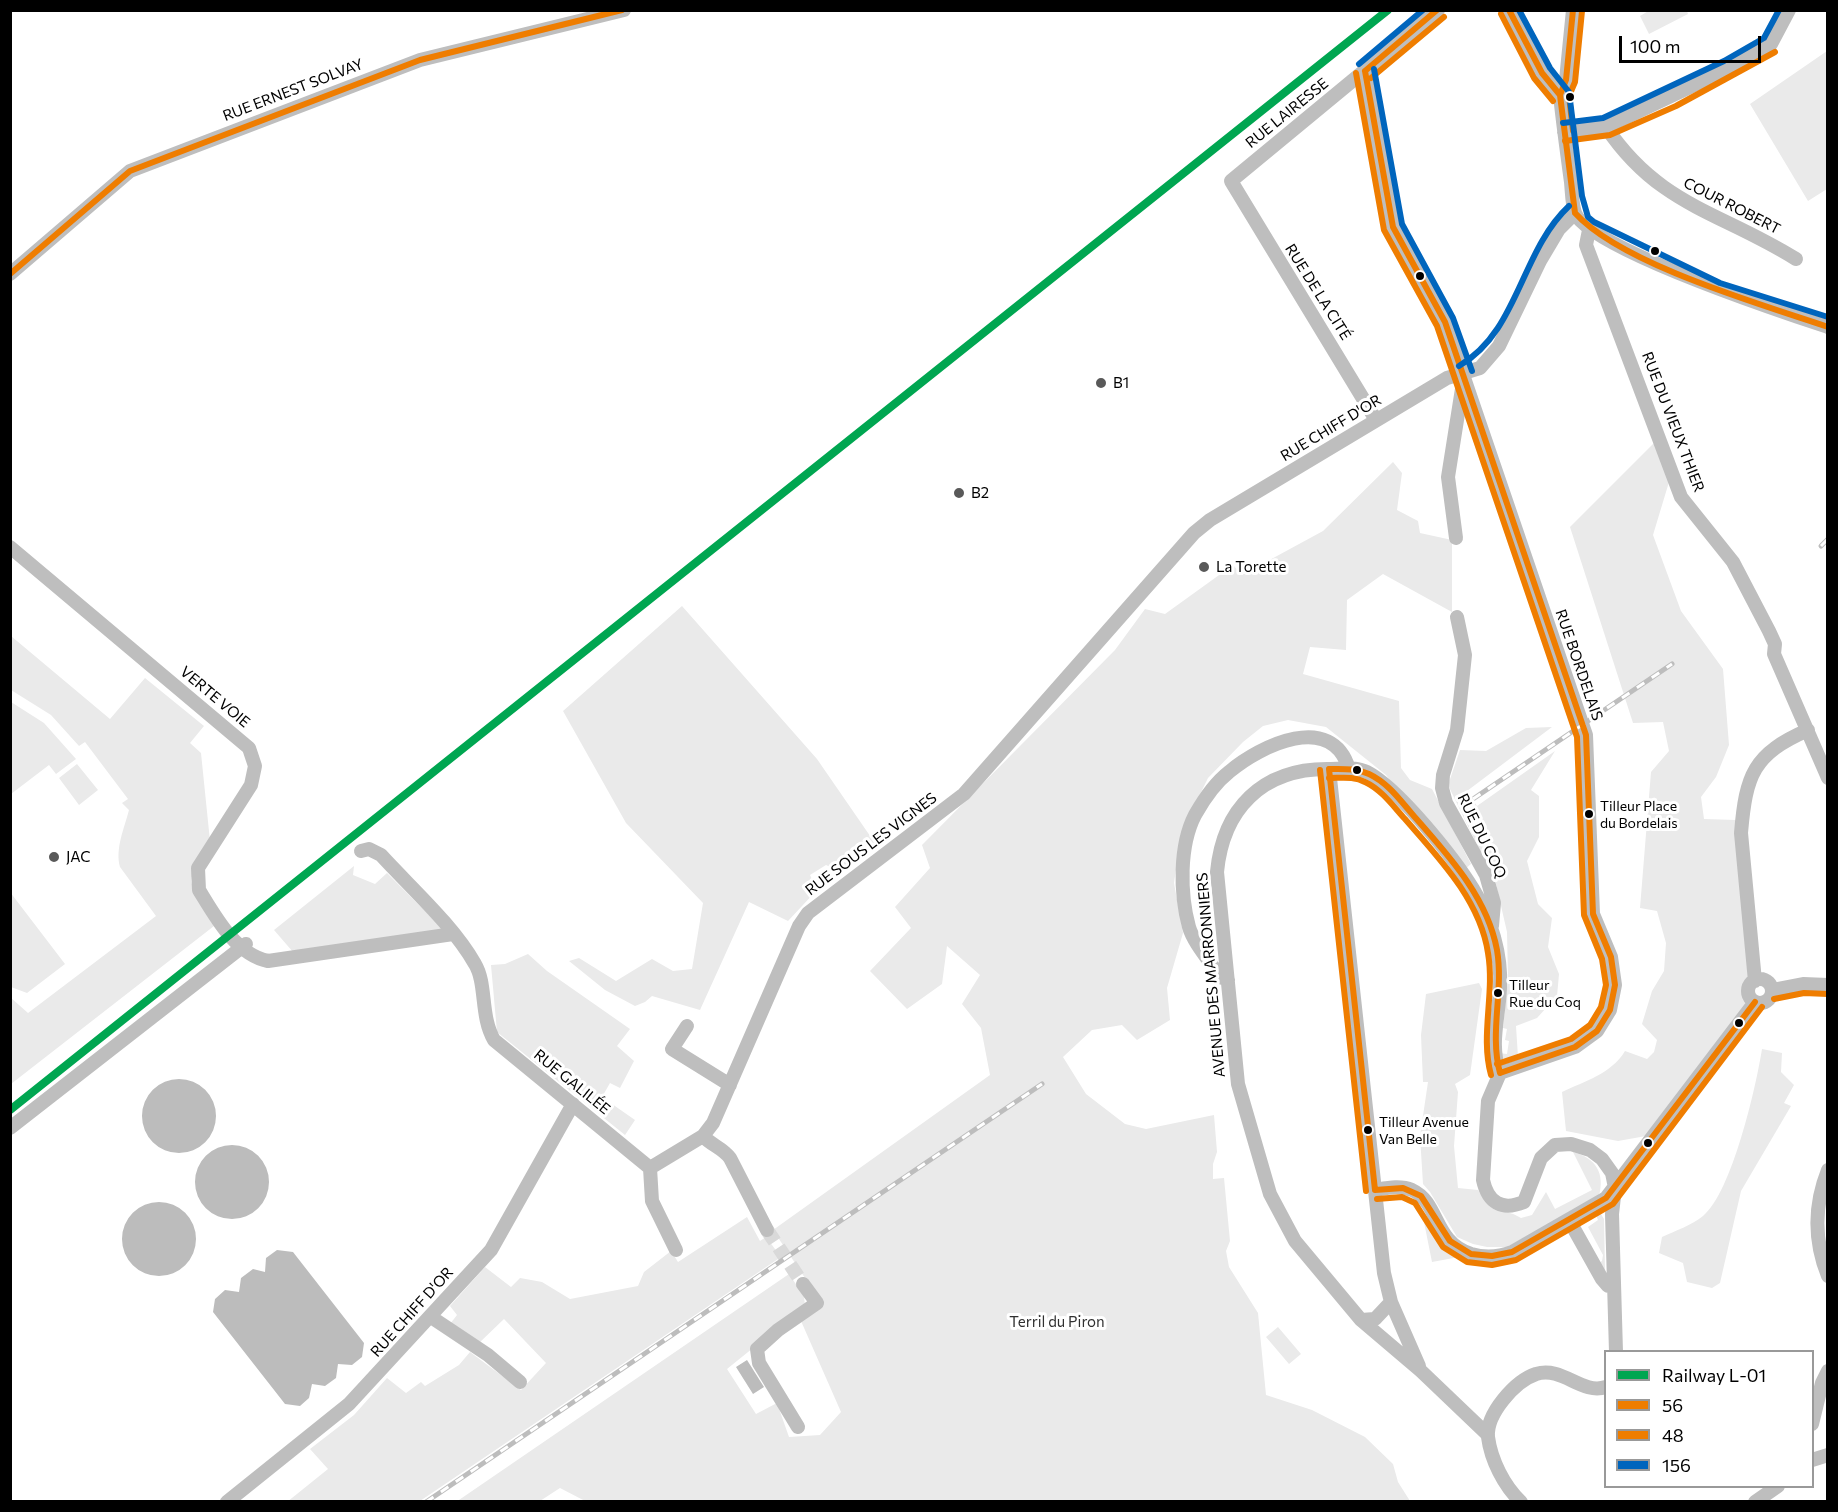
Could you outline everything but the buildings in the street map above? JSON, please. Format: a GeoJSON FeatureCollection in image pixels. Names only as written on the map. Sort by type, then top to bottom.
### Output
{"type":"FeatureCollection","features":[{"type":"Feature","properties":{"kind":"street","name":"RUE ERNEST SOLVAY"},"geometry":{"type":"LineString","coordinates":[[10,274],[130,171],[420,60],[624,10]]}},
{"type":"Feature","properties":{"kind":"street","name":"RUE LAIRESSE"},"geometry":{"type":"LineString","coordinates":[[1231,181],[1438,10]]}},
{"type":"Feature","properties":{"kind":"street"},"geometry":{"type":"LineString","coordinates":[[1509,10],[1542,74],[1560,95]]}},
{"type":"Feature","properties":{"kind":"street"},"geometry":{"type":"LineString","coordinates":[[1573,10],[1566,80],[1560,95],[1575,213],[1589,230],[1718,291],[1827,327]]}},
{"type":"Feature","properties":{"kind":"street"},"geometry":{"type":"LineString","coordinates":[[1564,132],[1606,128],[1672,98],[1771,44],[1789,10]]}},
{"type":"Feature","properties":{"kind":"street","name":"RUE BORDELAIS"},"geometry":{"type":"LineString","coordinates":[[1365,71],[1393,226],[1445,322],[1586,735],[1593,914],[1611,957],[1615,985],[1610,1010],[1597,1031],[1575,1047],[1500,1073]]}},
{"type":"Feature","properties":{"kind":"street","name":"COUR ROBERT"},"geometry":{"type":"LineString","coordinates":[[1606,128],[1639,170],[1664,189],[1693,208],[1769,242],[1796,259]]}},
{"type":"Feature","properties":{"kind":"street","name":"RUE DE LA CITÉ"},"geometry":{"type":"LineString","coordinates":[[1231,181],[1376,420]]}},
{"type":"Feature","properties":{"kind":"street","name":"RUE CHIFF D'OR"},"geometry":{"type":"LineString","coordinates":[[1080,661],[1194,533],[1447,378],[1480,368],[1499,346],[1540,261],[1559,229],[1575,213]]}},
{"type":"Feature","properties":{"kind":"street","name":"RUE DU VIEUX THIER"},"geometry":{"type":"LineString","coordinates":[[1589,230],[1586,245],[1681,496],[1733,562],[1775,644],[1774,654],[1827,778]]}},
{"type":"Feature","properties":{"kind":"street"},"geometry":{"type":"LineString","coordinates":[[1456,538],[1448,477],[1464,374]]}},
{"type":"Feature","properties":{"kind":"street","name":"VERTE VOIE"},"geometry":{"type":"LineString","coordinates":[[10,547],[249,748],[255,766],[251,785],[198,868],[199,890],[244,946]]}},
{"type":"Feature","properties":{"kind":"street","name":"RUE DU COQ"},"geometry":{"type":"LineString","coordinates":[[1457,617],[1465,655],[1457,730],[1443,775],[1442,788],[1446,803],[1486,875],[1494,903],[1492,928]]}},
{"type":"Feature","properties":{"kind":"street","name":"RUE SOUS LES VIGNES"},"geometry":{"type":"LineString","coordinates":[[650,1168],[703,1136],[713,1123],[799,926],[808,913],[964,794],[1080,661]]}},
{"type":"Feature","properties":{"kind":"street"},"geometry":{"type":"LineString","coordinates":[[1755,1002],[1749,990],[1755,981],[1741,833],[1743,810],[1750,782],[1762,757],[1781,741],[1808,730]]}},
{"type":"Feature","properties":{"kind":"street"},"geometry":{"type":"LineString","coordinates":[[1228,980],[1220,977],[1189,929],[1183,868],[1194,817],[1211,791],[1229,772],[1257,754],[1301,737],[1324,737],[1335,743],[1344,753],[1349,768]]}},
{"type":"Feature","properties":{"kind":"street","name":"AVENUE DES MARRONNIERS"},"geometry":{"type":"LineString","coordinates":[[1488,1434],[1421,1371],[1361,1320],[1295,1240],[1270,1194],[1238,1084],[1217,872],[1227,829],[1244,800],[1269,782],[1289,773],[1308,769],[1349,768],[1364,771],[1383,782],[1419,822],[1473,889],[1492,928],[1500,969],[1493,1045],[1500,1073]]}},
{"type":"Feature","properties":{"kind":"street"},"geometry":{"type":"LineString","coordinates":[[1329,769],[1384,1273],[1391,1302],[1421,1371]]}},
{"type":"Feature","properties":{"kind":"street","name":"RUE GALILÉE"},"geometry":{"type":"LineString","coordinates":[[361,850],[369,849],[381,855],[453,934],[477,966],[487,1028],[494,1040],[650,1168]]}},
{"type":"Feature","properties":{"kind":"street"},"geometry":{"type":"LineString","coordinates":[[10,1128],[244,946],[251,956],[268,961],[453,934]]}},
{"type":"Feature","properties":{"kind":"street"},"geometry":{"type":"LineString","coordinates":[[1755,981],[1766,981],[1772,990]]}},
{"type":"Feature","properties":{"kind":"street"},"geometry":{"type":"LineString","coordinates":[[1772,990],[1803,984],[1827,985]]}},
{"type":"Feature","properties":{"kind":"street"},"geometry":{"type":"LineString","coordinates":[[1375,1190],[1399,1187],[1412,1190],[1424,1199],[1449,1242],[1457,1250],[1478,1256],[1499,1257],[1512,1252],[1606,1198],[1755,1002],[1768,1000],[1772,990]]}},
{"type":"Feature","properties":{"kind":"street"},"geometry":{"type":"LineString","coordinates":[[687,1026],[672,1049],[730,1085]]}},
{"type":"Feature","properties":{"kind":"street"},"geometry":{"type":"LineString","coordinates":[[1500,1073],[1488,1101],[1485,1131],[1484,1180],[1486,1193],[1493,1202],[1503,1207],[1512,1207],[1524,1202],[1530,1192],[1534,1172],[1541,1158],[1555,1145],[1571,1144],[1590,1150],[1602,1159],[1612,1173],[1615,1188],[1612,1214],[1616,1350]]}},
{"type":"Feature","properties":{"kind":"street","name":"RUE CHIFF D'OR"},"geometry":{"type":"LineString","coordinates":[[226,1502],[349,1404],[491,1250],[573,1104]]}},
{"type":"Feature","properties":{"kind":"street"},"geometry":{"type":"LineString","coordinates":[[703,1136],[709,1143],[726,1152],[767,1230]]}},
{"type":"Feature","properties":{"kind":"street"},"geometry":{"type":"LineString","coordinates":[[650,1168],[652,1201],[676,1250]]}},
{"type":"Feature","properties":{"kind":"street"},"geometry":{"type":"LineString","coordinates":[[1827,1170],[1817,1202],[1821,1258],[1827,1276]]}},
{"type":"Feature","properties":{"kind":"street"},"geometry":{"type":"LineString","coordinates":[[1569,1220],[1602,1279],[1608,1286],[1614,1286]]}},
{"type":"Feature","properties":{"kind":"street"},"geometry":{"type":"LineString","coordinates":[[798,1427],[759,1363],[757,1349],[778,1330],[817,1303],[803,1284]]}},
{"type":"Feature","properties":{"kind":"street"},"geometry":{"type":"LineString","coordinates":[[1361,1320],[1375,1319],[1391,1302]]}},
{"type":"Feature","properties":{"kind":"street"},"geometry":{"type":"LineString","coordinates":[[430,1317],[488,1354],[520,1382]]}},
{"type":"Feature","properties":{"kind":"street"},"geometry":{"type":"LineString","coordinates":[[1814,1416],[1827,1371]]}},
{"type":"Feature","properties":{"kind":"street"},"geometry":{"type":"LineString","coordinates":[[1521,1502],[1512,1493],[1496,1465],[1488,1434],[1512,1388],[1530,1377],[1547,1372],[1563,1375],[1590,1389],[1604,1387]]}},
{"type":"Feature","properties":{"kind":"street"},"geometry":{"type":"LineString","coordinates":[[1755,1502],[1775,1488]]}},
{"type":"Feature","properties":{"kind":"green space"},"geometry":{"type":"Polygon","coordinates":[[[1650,10],[1687,11],[1688,14],[1649,34],[1640,16],[1650,10]]]}},
{"type":"Feature","properties":{"kind":"green space"},"geometry":{"type":"Polygon","coordinates":[[[1827,51],[1827,189],[1808,201],[1750,104],[1827,51]]]}},
{"type":"Feature","properties":{"kind":"green space"},"geometry":{"type":"Polygon","coordinates":[[[1657,440],[1669,482],[1653,535],[1681,611],[1723,669],[1729,745],[1716,777],[1701,797],[1704,819],[1736,820],[1751,977],[1742,989],[1747,1004],[1646,1136],[1618,1141],[1566,1131],[1562,1092],[1605,1071],[1625,1051],[1647,1059],[1654,1052],[1657,1040],[1642,1024],[1652,991],[1664,971],[1666,943],[1657,911],[1640,908],[1651,772],[1669,751],[1663,722],[1633,723],[1570,527],[1657,440]]]}},
{"type":"Feature","properties":{"kind":"green space","name":"Terril du Piron"},"geometry":{"type":"Polygon","coordinates":[[[1393,462],[1402,473],[1397,510],[1418,521],[1420,533],[1452,540],[1452,612],[1383,574],[1347,600],[1346,650],[1310,647],[1303,674],[1399,701],[1401,768],[1410,780],[1432,789],[1471,864],[1465,869],[1386,775],[1326,727],[1288,720],[1263,726],[1243,742],[1208,778],[1181,833],[1174,883],[1183,933],[1167,988],[1170,1020],[1137,1040],[1122,1025],[1092,1030],[1063,1057],[1086,1094],[1125,1124],[1146,1129],[1214,1115],[1217,1152],[1213,1164],[1213,1179],[1224,1178],[1230,1241],[1226,1251],[1229,1267],[1258,1313],[1266,1395],[1312,1410],[1365,1437],[1393,1464],[1398,1482],[1410,1501],[587,1502],[560,1488],[540,1501],[456,1502],[789,1274],[804,1296],[805,1306],[727,1369],[756,1414],[777,1403],[789,1437],[820,1435],[841,1412],[801,1321],[823,1305],[773,1230],[990,1075],[981,1028],[962,1004],[980,975],[947,946],[942,984],[907,1009],[870,971],[911,928],[895,907],[930,868],[922,845],[1115,650],[1145,609],[1165,614],[1233,565],[1242,575],[1323,531],[1393,462]]]}},
{"type":"Feature","properties":{"kind":"green space"},"geometry":{"type":"Polygon","coordinates":[[[682,606],[817,759],[877,846],[841,872],[826,865],[810,875],[817,890],[788,921],[749,902],[700,1010],[652,996],[635,1006],[605,990],[569,961],[579,958],[616,981],[652,959],[673,971],[692,969],[703,903],[626,823],[563,711],[682,606]]]}},
{"type":"Feature","properties":{"kind":"green space"},"geometry":{"type":"Polygon","coordinates":[[[11,636],[110,719],[145,678],[204,726],[190,743],[201,753],[210,841],[194,866],[191,881],[194,892],[214,926],[11,1084],[10,997],[28,1013],[156,916],[120,867],[119,846],[129,810],[122,803],[128,799],[85,742],[79,746],[51,715],[11,690],[11,636]]]}},
{"type":"Feature","properties":{"kind":"green space"},"geometry":{"type":"Polygon","coordinates":[[[11,702],[44,723],[76,759],[56,774],[49,765],[11,794],[11,702]]]}},
{"type":"Feature","properties":{"kind":"green space"},"geometry":{"type":"Polygon","coordinates":[[[1552,727],[1467,791],[1477,806],[1555,751],[1531,790],[1539,796],[1539,837],[1527,861],[1538,904],[1552,918],[1548,947],[1559,974],[1557,996],[1537,1018],[1516,1026],[1518,1057],[1511,1061],[1504,1059],[1499,1053],[1507,1054],[1509,1041],[1505,1040],[1507,1029],[1503,1028],[1508,977],[1507,932],[1496,884],[1448,785],[1460,750],[1486,751],[1526,728],[1552,727]]]}},
{"type":"Feature","properties":{"kind":"green space"},"geometry":{"type":"Polygon","coordinates":[[[77,764],[98,790],[79,805],[59,778],[77,764]]]}},
{"type":"Feature","properties":{"kind":"green space"},"geometry":{"type":"Polygon","coordinates":[[[354,866],[353,875],[375,884],[387,873],[445,931],[293,952],[274,930],[354,866]]]}},
{"type":"Feature","properties":{"kind":"green space"},"geometry":{"type":"Polygon","coordinates":[[[10,892],[65,964],[27,993],[11,987],[10,892]]]}},
{"type":"Feature","properties":{"kind":"green space"},"geometry":{"type":"Polygon","coordinates":[[[528,954],[547,971],[630,1029],[617,1046],[634,1061],[620,1088],[610,1083],[602,1097],[635,1120],[625,1135],[497,1032],[491,965],[505,964],[528,954]]]}},
{"type":"Feature","properties":{"kind":"green space"},"geometry":{"type":"Polygon","coordinates":[[[1479,983],[1482,989],[1470,1075],[1455,1084],[1458,1092],[1454,1146],[1458,1188],[1478,1190],[1484,1200],[1494,1209],[1521,1218],[1532,1215],[1546,1192],[1555,1209],[1592,1190],[1573,1152],[1593,1162],[1601,1180],[1599,1196],[1507,1247],[1487,1247],[1457,1237],[1423,1184],[1420,1136],[1428,1082],[1423,1082],[1421,1035],[1426,994],[1479,983]]]}},
{"type":"Feature","properties":{"kind":"green space"},"geometry":{"type":"Polygon","coordinates":[[[1762,1049],[1782,1053],[1781,1072],[1794,1085],[1784,1103],[1791,1106],[1741,1191],[1720,1283],[1712,1288],[1687,1282],[1683,1263],[1659,1253],[1662,1237],[1703,1216],[1714,1203],[1724,1185],[1741,1138],[1762,1049]]]}},
{"type":"Feature","properties":{"kind":"green space"},"geometry":{"type":"Polygon","coordinates":[[[1422,1212],[1446,1249],[1459,1257],[1432,1262],[1422,1212]]]}},
{"type":"Feature","properties":{"kind":"green space"},"geometry":{"type":"Polygon","coordinates":[[[1595,1213],[1601,1214],[1604,1219],[1605,1271],[1597,1264],[1602,1261],[1603,1255],[1588,1227],[1598,1220],[1595,1213]]]}},
{"type":"Feature","properties":{"kind":"green space"},"geometry":{"type":"Polygon","coordinates":[[[747,1217],[760,1241],[766,1237],[781,1257],[420,1501],[287,1502],[328,1469],[310,1449],[354,1415],[387,1378],[406,1393],[421,1382],[425,1386],[459,1365],[470,1352],[521,1390],[546,1363],[504,1319],[478,1344],[450,1324],[457,1315],[450,1306],[485,1267],[511,1287],[520,1278],[542,1282],[570,1299],[638,1286],[644,1272],[671,1251],[678,1262],[747,1217]]]}},
{"type":"Feature","properties":{"kind":"green space"},"geometry":{"type":"Polygon","coordinates":[[[1278,1327],[1301,1354],[1289,1364],[1266,1337],[1278,1327]]]}},
{"type":"Feature","properties":{"kind":"shaded area"},"geometry":{"type":"Polygon","coordinates":[[[179,1079],[200,1085],[210,1095],[216,1116],[210,1137],[200,1147],[179,1153],[158,1147],[148,1137],[142,1116],[148,1095],[158,1085],[179,1079]]]}},
{"type":"Feature","properties":{"kind":"shaded area"},"geometry":{"type":"Polygon","coordinates":[[[232,1145],[253,1151],[263,1161],[269,1182],[263,1203],[253,1213],[232,1219],[211,1213],[201,1203],[195,1182],[201,1161],[211,1151],[232,1145]]]}},
{"type":"Feature","properties":{"kind":"shaded area"},"geometry":{"type":"Polygon","coordinates":[[[159,1202],[180,1208],[190,1218],[196,1239],[190,1260],[180,1270],[159,1276],[138,1270],[128,1260],[122,1239],[128,1218],[138,1208],[159,1202]]]}},
{"type":"Feature","properties":{"kind":"shaded area"},"geometry":{"type":"Polygon","coordinates":[[[277,1250],[293,1252],[364,1343],[362,1357],[352,1365],[338,1364],[336,1378],[325,1386],[312,1384],[309,1398],[300,1406],[285,1404],[213,1312],[215,1299],[225,1290],[239,1292],[241,1278],[253,1269],[265,1272],[266,1258],[277,1250]]]}},
{"type":"Feature","properties":{"kind":"shaded area"},"geometry":{"type":"Polygon","coordinates":[[[747,1360],[764,1387],[753,1394],[736,1367],[747,1360]]]}},
{"type":"Feature","properties":{"kind":"tunnel"},"geometry":{"type":"LineString","coordinates":[[767,1230],[803,1284]]}},
{"type":"Feature","properties":{"kind":"railway"},"geometry":{"type":"LineString","coordinates":[[1821,546],[1828,539]]}},
{"type":"Feature","properties":{"kind":"railway"},"geometry":{"type":"LineString","coordinates":[[1473,799],[1672,664]]}},
{"type":"Feature","properties":{"kind":"railway"},"geometry":{"type":"LineString","coordinates":[[426,1502],[1042,1084]]}},
{"type":"Feature","properties":{"kind":"rail line","name":"L-01"},"geometry":{"type":"LineString","coordinates":[[10,1110],[1388,10]]}},
{"type":"Feature","properties":{"kind":"transit line","name":"56"},"geometry":{"type":"LineString","coordinates":[[10,274],[130,171],[420,60],[622,10]]}},
{"type":"Feature","properties":{"kind":"transit line","name":"156"},"geometry":{"type":"LineString","coordinates":[[1359,64],[1423,10]]}},
{"type":"Feature","properties":{"kind":"transit line","name":"56"},"geometry":{"type":"LineString","coordinates":[[1365,71],[1437,10]]}},
{"type":"Feature","properties":{"kind":"transit line","name":"56"},"geometry":{"type":"LineString","coordinates":[[1509,10],[1542,73],[1560,95]]}},
{"type":"Feature","properties":{"kind":"transit line","name":"156"},"geometry":{"type":"LineString","coordinates":[[1519,10],[1550,68],[1569,92],[1582,196],[1588,217],[1720,283],[1828,317]]}},
{"type":"Feature","properties":{"kind":"transit line","name":"56"},"geometry":{"type":"LineString","coordinates":[[1573,10],[1566,80],[1560,95],[1575,213],[1596,232],[1657,265],[1730,294],[1828,327]]}},
{"type":"Feature","properties":{"kind":"transit line","name":"156"},"geometry":{"type":"LineString","coordinates":[[1563,123],[1603,118],[1724,61],[1764,38],[1779,10]]}},
{"type":"Feature","properties":{"kind":"transit line","name":"48"},"geometry":{"type":"LineString","coordinates":[[1573,131],[1569,96],[1575,82],[1582,11]]}},
{"type":"Feature","properties":{"kind":"transit line","name":"48"},"geometry":{"type":"LineString","coordinates":[[1501,14],[1534,78],[1553,101]]}},
{"type":"Feature","properties":{"kind":"transit line","name":"48"},"geometry":{"type":"LineString","coordinates":[[1371,78],[1444,17]]}},
{"type":"Feature","properties":{"kind":"transit line","name":"48"},"geometry":{"type":"LineString","coordinates":[[1565,141],[1610,135],[1676,106],[1775,52]]}},
{"type":"Feature","properties":{"kind":"transit line","name":"156"},"geometry":{"type":"LineString","coordinates":[[1374,69],[1402,224],[1453,318],[1472,371]]}},
{"type":"Feature","properties":{"kind":"transit line","name":"56"},"geometry":{"type":"LineString","coordinates":[[1365,71],[1393,227],[1445,322],[1586,735],[1593,914],[1611,957],[1615,985],[1610,1010],[1597,1031],[1575,1047],[1500,1073]]}},
{"type":"Feature","properties":{"kind":"transit line","name":"48"},"geometry":{"type":"LineString","coordinates":[[1356,73],[1384,230],[1437,326],[1577,737],[1584,915],[1602,959],[1606,985],[1601,1007],[1590,1025],[1571,1039],[1497,1064]]}},
{"type":"Feature","properties":{"kind":"transit line","name":"156"},"geometry":{"type":"LineString","coordinates":[[1459,366],[1479,351],[1495,333],[1540,245],[1569,206]]}},
{"type":"Feature","properties":{"kind":"transit line","name":"56"},"geometry":{"type":"LineString","coordinates":[[1329,769],[1375,1190]]}},
{"type":"Feature","properties":{"kind":"transit line","name":"56"},"geometry":{"type":"LineString","coordinates":[[1329,769],[1364,772],[1388,787],[1452,861],[1475,894],[1492,930],[1497,950],[1499,981],[1496,1042],[1500,1073]]}},
{"type":"Feature","properties":{"kind":"transit line","name":"48"},"geometry":{"type":"LineString","coordinates":[[1320,770],[1366,1191]]}},
{"type":"Feature","properties":{"kind":"transit line","name":"48"},"geometry":{"type":"LineString","coordinates":[[1329,778],[1361,780],[1382,794],[1444,865],[1467,898],[1484,934],[1488,953],[1490,984],[1487,1045],[1491,1075]]}},
{"type":"Feature","properties":{"kind":"transit line","name":"48"},"geometry":{"type":"LineString","coordinates":[[1774,999],[1804,993],[1828,994]]}},
{"type":"Feature","properties":{"kind":"transit line","name":"56"},"geometry":{"type":"LineString","coordinates":[[1375,1190],[1403,1188],[1421,1196],[1450,1241],[1471,1254],[1492,1256],[1512,1252],[1606,1198],[1755,1002]]}},
{"type":"Feature","properties":{"kind":"transit line","name":"48"},"geometry":{"type":"LineString","coordinates":[[1377,1199],[1402,1197],[1415,1203],[1443,1247],[1467,1262],[1492,1265],[1516,1260],[1613,1204],[1762,1007]]}},
{"type":"Feature","properties":{"kind":"place","name":"B1"},"geometry":{"type":"Point","coordinates":[1101,383]}},
{"type":"Feature","properties":{"kind":"place","name":"B2"},"geometry":{"type":"Point","coordinates":[959,493]}},
{"type":"Feature","properties":{"kind":"place","name":"La Torette"},"geometry":{"type":"Point","coordinates":[1204,567]}},
{"type":"Feature","properties":{"kind":"place","name":"Tilleur Place du Bordelais"},"geometry":{"type":"Point","coordinates":[1589,814]}},
{"type":"Feature","properties":{"kind":"place","name":"JAC"},"geometry":{"type":"Point","coordinates":[54,857]}},
{"type":"Feature","properties":{"kind":"place","name":"Tilleur Rue du Coq"},"geometry":{"type":"Point","coordinates":[1498,993]}},
{"type":"Feature","properties":{"kind":"place","name":"Tilleur Avenue Van Belle"},"geometry":{"type":"Point","coordinates":[1368,1130]}}]}
